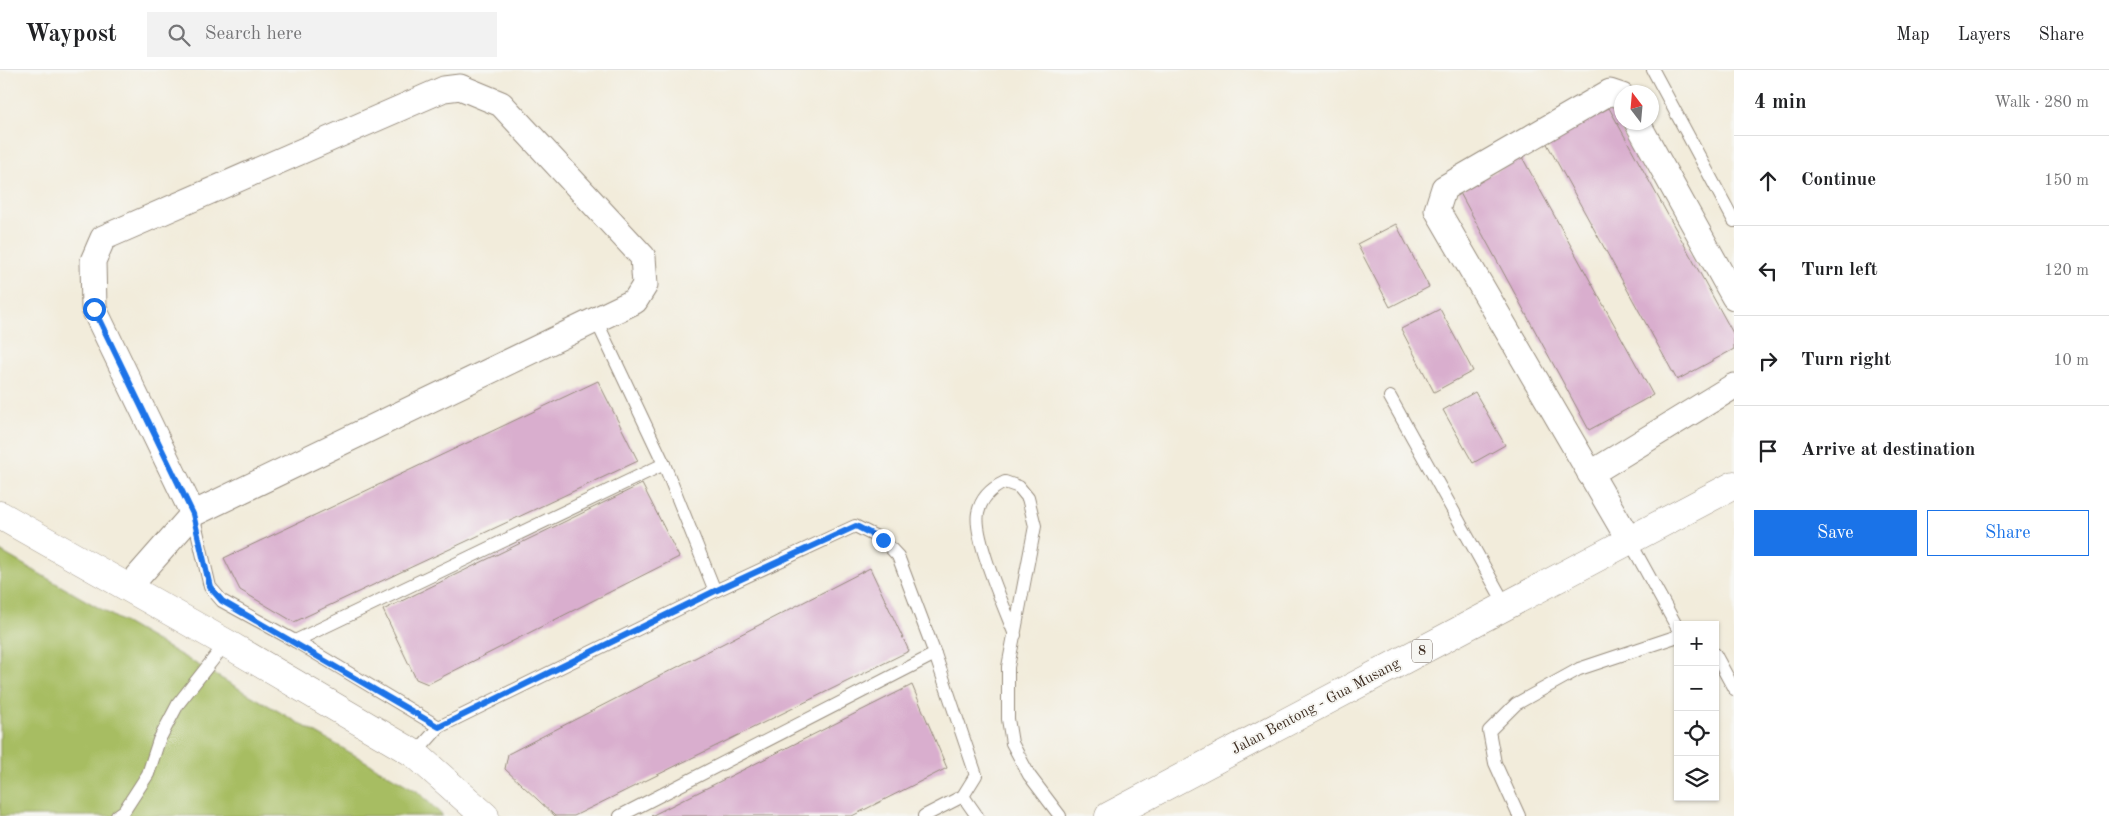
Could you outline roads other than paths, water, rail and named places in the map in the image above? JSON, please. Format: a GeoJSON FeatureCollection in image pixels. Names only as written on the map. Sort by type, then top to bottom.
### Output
{"type":"FeatureCollection","features":[{"type":"Feature","properties":{"kind":"main road","name":"Jalan Bentong - Gua Musang"},"geometry":{"type":"LineString","coordinates":[[1109,816],[1734,485]]}},
{"type":"Feature","properties":{"kind":"main road"},"geometry":{"type":"LineString","coordinates":[[0,515],[226,643],[415,754],[485,816]]}},
{"type":"Feature","properties":{"kind":"street"},"geometry":{"type":"LineString","coordinates":[[128,588],[193,514],[636,302],[644,284],[643,257],[501,104],[460,87],[444,89],[102,238],[93,261],[94,309],[193,514]]}},
{"type":"Feature","properties":{"kind":"street"},"geometry":{"type":"LineString","coordinates":[[1614,93],[1610,92],[1444,188],[1437,210],[1629,540]]}},
{"type":"Feature","properties":{"kind":"street"},"geometry":{"type":"LineString","coordinates":[[1641,130],[1734,297]]}},
{"type":"Feature","properties":{"kind":"street"},"geometry":{"type":"LineString","coordinates":[[1590,474],[1734,386]]}},
{"type":"Feature","properties":{"kind":"lane"},"geometry":{"type":"LineString","coordinates":[[1653,70],[1734,221]]}},
{"type":"Feature","properties":{"kind":"lane"},"geometry":{"type":"LineString","coordinates":[[596,320],[664,464],[715,591]]}},
{"type":"Feature","properties":{"kind":"lane"},"geometry":{"type":"LineString","coordinates":[[1390,397],[1506,606]]}},
{"type":"Feature","properties":{"kind":"lane"},"geometry":{"type":"LineString","coordinates":[[294,641],[664,464]]}},
{"type":"Feature","properties":{"kind":"lane"},"geometry":{"type":"LineString","coordinates":[[1015,635],[978,532],[978,512],[986,495],[995,486],[1006,482],[1019,487],[1028,498],[1035,526],[1015,635],[1008,667],[1008,719],[1012,743],[1029,775],[1060,816]]}},
{"type":"Feature","properties":{"kind":"lane"},"geometry":{"type":"LineString","coordinates":[[193,514],[210,587],[222,601],[294,641],[439,727]]}},
{"type":"Feature","properties":{"kind":"lane"},"geometry":{"type":"LineString","coordinates":[[415,754],[439,727],[715,591],[856,526],[883,540],[898,556],[935,654],[976,775],[964,796],[924,816]]}},
{"type":"Feature","properties":{"kind":"lane"},"geometry":{"type":"LineString","coordinates":[[1629,540],[1674,622]]}},
{"type":"Feature","properties":{"kind":"lane"},"geometry":{"type":"LineString","coordinates":[[1520,816],[1495,762],[1489,731],[1516,704],[1579,669],[1674,637]]}},
{"type":"Feature","properties":{"kind":"lane"},"geometry":{"type":"LineString","coordinates":[[117,816],[124,811],[148,774],[159,740],[178,704],[226,643]]}},
{"type":"Feature","properties":{"kind":"lane"},"geometry":{"type":"LineString","coordinates":[[620,816],[935,654]]}},
{"type":"Feature","properties":{"kind":"lane"},"geometry":{"type":"LineString","coordinates":[[1719,662],[1734,690]]}},
{"type":"Feature","properties":{"kind":"lane"},"geometry":{"type":"LineString","coordinates":[[964,796],[977,816]]}}]}
